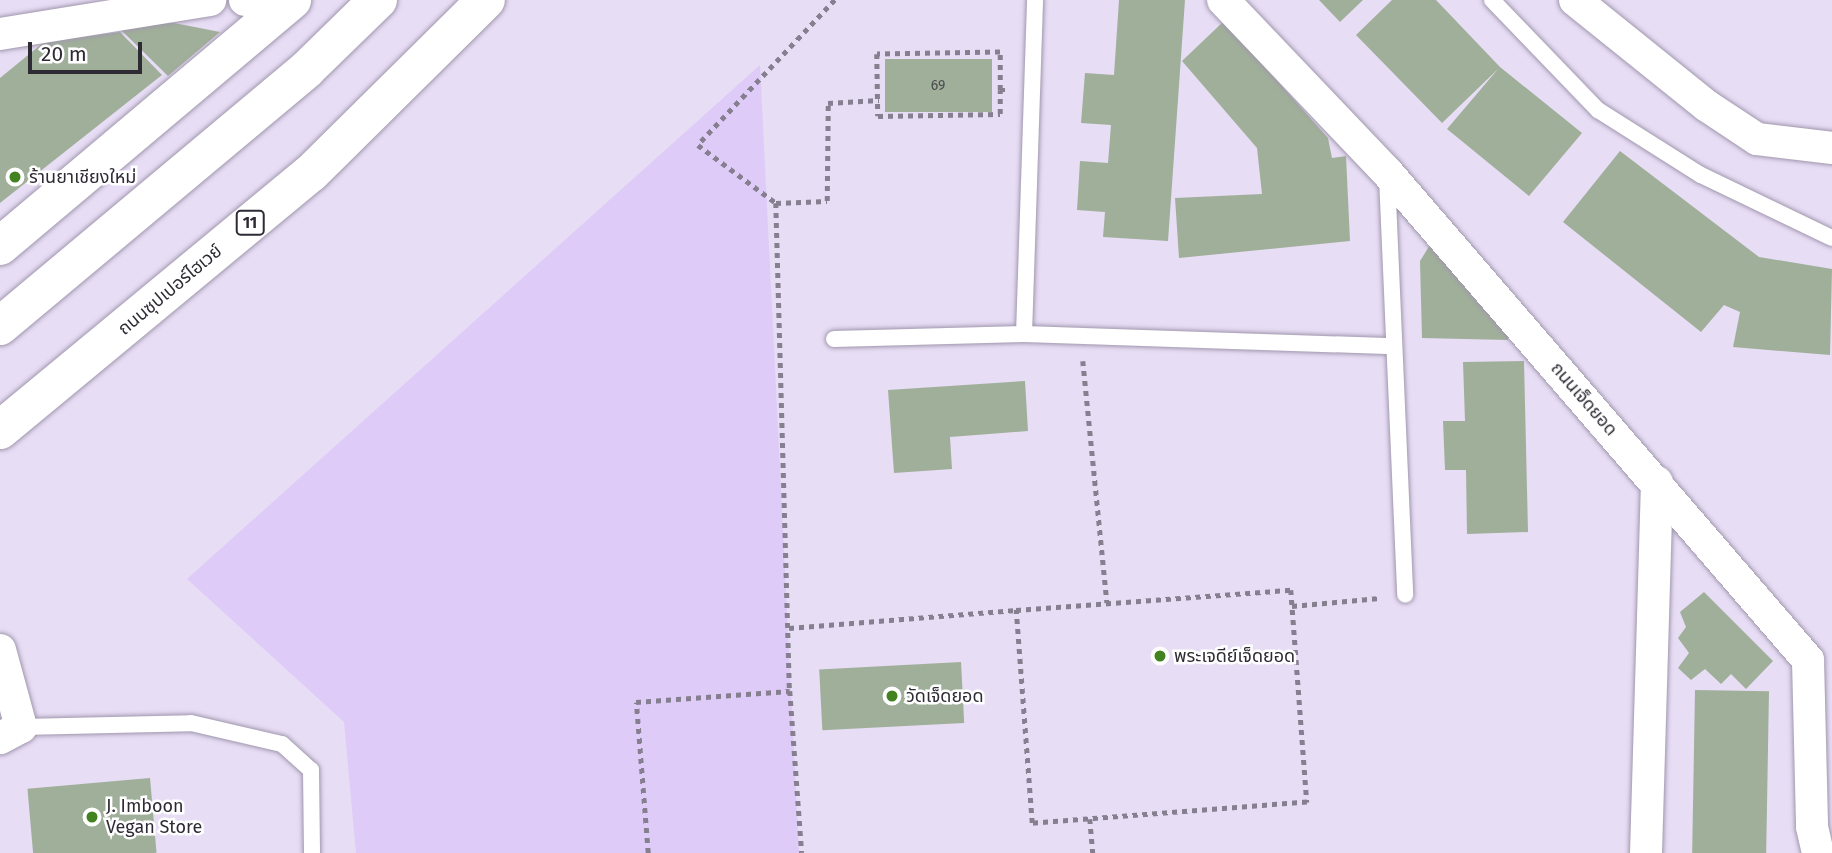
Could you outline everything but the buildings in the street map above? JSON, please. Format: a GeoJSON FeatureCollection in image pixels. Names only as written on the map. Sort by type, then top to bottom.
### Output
{"type":"FeatureCollection","features":[{"type":"Feature","properties":{"kind":"main road"},"geometry":{"type":"LineString","coordinates":[[0,327],[307,69],[377,0]]}},
{"type":"Feature","properties":{"kind":"main road","name":"ถนนซุปเปอร์ไฮเวย์"},"geometry":{"type":"LineString","coordinates":[[0,430],[311,173],[486,0]]}},
{"type":"Feature","properties":{"kind":"main road"},"geometry":{"type":"LineString","coordinates":[[0,246],[291,1]]}},
{"type":"Feature","properties":{"kind":"street"},"geometry":{"type":"LineString","coordinates":[[0,34],[210,0]]}},
{"type":"Feature","properties":{"kind":"street"},"geometry":{"type":"LineString","coordinates":[[245,0],[291,1]]}},
{"type":"Feature","properties":{"kind":"street","name":"ถนนเจ็ดยอด"},"geometry":{"type":"LineString","coordinates":[[1223,0],[1386,171],[1657,482],[1820,658],[1812,827],[1818,853]]}},
{"type":"Feature","properties":{"kind":"street"},"geometry":{"type":"LineString","coordinates":[[1574,0],[1707,106],[1757,139],[1832,148]]}},
{"type":"Feature","properties":{"kind":"street"},"geometry":{"type":"LineString","coordinates":[[1646,853],[1657,482]]}},
{"type":"Feature","properties":{"kind":"street"},"geometry":{"type":"LineString","coordinates":[[0,650],[10,733]]}},
{"type":"Feature","properties":{"kind":"lane"},"geometry":{"type":"LineString","coordinates":[[1024,334],[1035,0]]}},
{"type":"Feature","properties":{"kind":"lane"},"geometry":{"type":"LineString","coordinates":[[1492,0],[1598,110],[1701,174],[1832,238]]}},
{"type":"Feature","properties":{"kind":"lane"},"geometry":{"type":"LineString","coordinates":[[1386,171],[1405,595]]}},
{"type":"Feature","properties":{"kind":"lane"},"geometry":{"type":"LineString","coordinates":[[834,339],[1024,334],[1394,346]]}},
{"type":"Feature","properties":{"kind":"lane"},"geometry":{"type":"LineString","coordinates":[[10,733],[191,723],[282,744],[311,770],[312,853]]}},
{"type":"Feature","properties":{"kind":"path"},"geometry":{"type":"LineString","coordinates":[[835,0],[698,145],[776,203],[827,201],[828,103],[878,100]]}},
{"type":"Feature","properties":{"kind":"path"},"geometry":{"type":"LineString","coordinates":[[1000,52],[1000,90],[1000,114],[878,116],[877,54],[1000,52]]}},
{"type":"Feature","properties":{"kind":"path"},"geometry":{"type":"LineString","coordinates":[[1000,90],[1018,90]]}},
{"type":"Feature","properties":{"kind":"path"},"geometry":{"type":"LineString","coordinates":[[776,203],[790,691],[802,853]]}},
{"type":"Feature","properties":{"kind":"path"},"geometry":{"type":"LineString","coordinates":[[1081,335],[1108,603]]}},
{"type":"Feature","properties":{"kind":"path"},"geometry":{"type":"LineString","coordinates":[[789,628],[1016,610],[1108,603],[1291,590],[1307,802],[1032,823],[1016,610]]}},
{"type":"Feature","properties":{"kind":"path"},"geometry":{"type":"LineString","coordinates":[[1292,606],[1405,595]]}},
{"type":"Feature","properties":{"kind":"path"},"geometry":{"type":"LineString","coordinates":[[648,853],[636,702],[790,691]]}},
{"type":"Feature","properties":{"kind":"path"},"geometry":{"type":"LineString","coordinates":[[1090,819],[1093,853]]}},
{"type":"Feature","properties":{"kind":"shaded area"},"geometry":{"type":"Polygon","coordinates":[[[760,65],[799,853],[356,853],[344,722],[187,579],[760,65]]]}},
{"type":"Feature","properties":{"kind":"place","name":"ร้านยาเชียงใหม่"},"geometry":{"type":"Point","coordinates":[15,177]}},
{"type":"Feature","properties":{"kind":"place","name":"พระเจดีย์เจ็ดยอด"},"geometry":{"type":"Point","coordinates":[1160,656]}},
{"type":"Feature","properties":{"kind":"place","name":"วัดเจ็ดยอด"},"geometry":{"type":"Point","coordinates":[892,696]}},
{"type":"Feature","properties":{"kind":"place","name":"J. Imboon Vegan Store"},"geometry":{"type":"Point","coordinates":[92,817]}}]}
